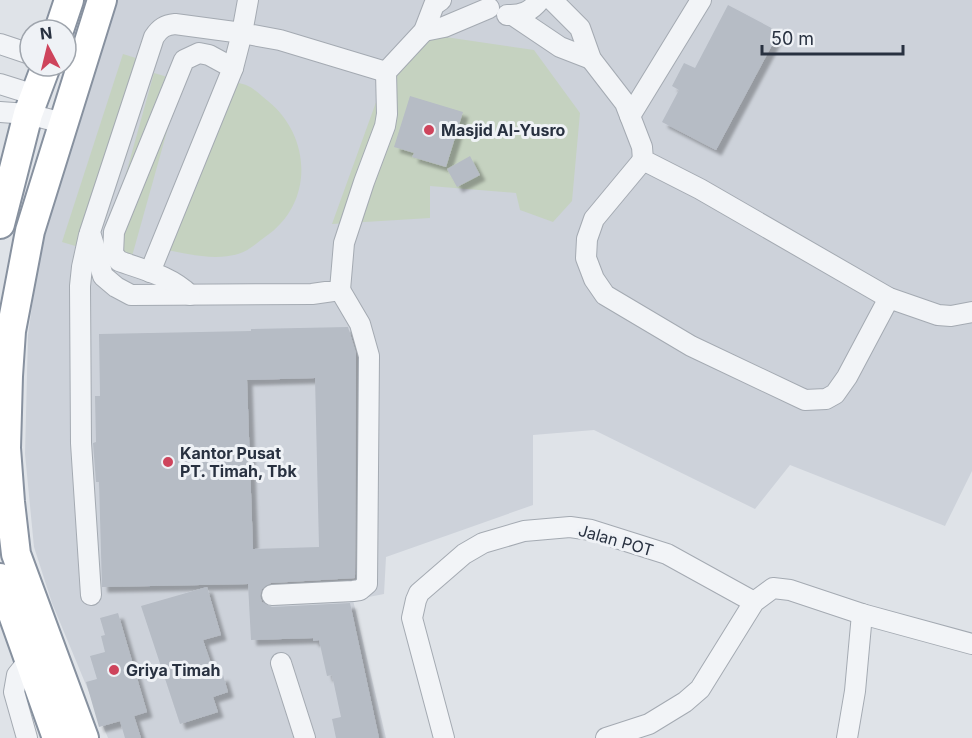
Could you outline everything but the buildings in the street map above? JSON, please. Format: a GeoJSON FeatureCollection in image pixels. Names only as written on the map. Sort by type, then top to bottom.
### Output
{"type":"FeatureCollection","features":[{"type":"Feature","properties":{"kind":"highway"},"geometry":{"type":"LineString","coordinates":[[63,18],[69,0]]}},
{"type":"Feature","properties":{"kind":"highway"},"geometry":{"type":"LineString","coordinates":[[84,738],[16,554],[6,448],[11,332],[30,231],[102,0]]}},
{"type":"Feature","properties":{"kind":"highway"},"geometry":{"type":"LineString","coordinates":[[0,224],[21,107],[38,78]]}},
{"type":"Feature","properties":{"kind":"highway"},"geometry":{"type":"LineString","coordinates":[[0,578],[57,738]]}},
{"type":"Feature","properties":{"kind":"street"},"geometry":{"type":"LineString","coordinates":[[150,272],[233,68],[248,0]]}},
{"type":"Feature","properties":{"kind":"street"},"geometry":{"type":"LineString","coordinates":[[272,595],[353,591],[360,590],[367,584],[369,356],[360,324],[340,290],[344,243],[385,126],[386,72],[424,31],[434,5],[441,0]]}},
{"type":"Feature","properties":{"kind":"street"},"geometry":{"type":"LineString","coordinates":[[424,31],[444,27],[486,4],[501,15],[514,16],[525,14],[540,0]]}},
{"type":"Feature","properties":{"kind":"street"},"geometry":{"type":"LineString","coordinates":[[552,0],[580,28],[591,58],[625,103],[642,147],[643,160],[594,219],[587,239],[586,258],[594,279],[605,295],[691,346],[805,400],[826,399],[836,394],[889,298]]}},
{"type":"Feature","properties":{"kind":"street"},"geometry":{"type":"LineString","coordinates":[[630,116],[701,0]]}},
{"type":"Feature","properties":{"kind":"street"},"geometry":{"type":"LineString","coordinates":[[514,16],[560,47],[591,58]]}},
{"type":"Feature","properties":{"kind":"street"},"geometry":{"type":"LineString","coordinates":[[91,595],[81,443],[82,267],[90,232],[154,37],[160,29],[175,24],[242,33],[280,40],[386,72]]}},
{"type":"Feature","properties":{"kind":"street"},"geometry":{"type":"LineString","coordinates":[[0,44],[18,50]]}},
{"type":"Feature","properties":{"kind":"street"},"geometry":{"type":"LineString","coordinates":[[190,295],[181,286],[171,281],[119,261],[113,254],[114,232],[184,60],[199,53],[233,68]]}},
{"type":"Feature","properties":{"kind":"street"},"geometry":{"type":"LineString","coordinates":[[0,84],[21,107],[63,123]]}},
{"type":"Feature","properties":{"kind":"street"},"geometry":{"type":"LineString","coordinates":[[643,160],[700,189],[889,298],[938,315],[951,316],[972,312]]}},
{"type":"Feature","properties":{"kind":"street"},"geometry":{"type":"LineString","coordinates":[[90,232],[103,276],[116,287],[131,295],[312,294],[340,290]]}},
{"type":"Feature","properties":{"kind":"street","name":"Jalan POT"},"geometry":{"type":"LineString","coordinates":[[444,738],[412,618],[413,608],[419,593],[464,554],[483,543],[535,530],[570,527],[591,530],[667,554],[754,602]]}},
{"type":"Feature","properties":{"kind":"street"},"geometry":{"type":"LineString","coordinates":[[606,738],[649,724],[685,702],[700,689],[754,602],[773,588],[790,590],[862,614],[972,644]]}},
{"type":"Feature","properties":{"kind":"street"},"geometry":{"type":"LineString","coordinates":[[847,738],[855,691],[862,614]]}},
{"type":"Feature","properties":{"kind":"street"},"geometry":{"type":"LineString","coordinates":[[27,738],[14,692],[17,675],[29,660]]}},
{"type":"Feature","properties":{"kind":"street"},"geometry":{"type":"LineString","coordinates":[[281,663],[305,738]]}},
{"type":"Feature","properties":{"kind":"shaded area"},"geometry":{"type":"Polygon","coordinates":[[[115,0],[972,0],[972,471],[945,526],[790,465],[755,509],[594,430],[533,435],[533,505],[386,557],[384,594],[353,600],[386,738],[108,738],[52,603],[34,547],[25,454],[28,335],[41,242],[115,0]]]}},
{"type":"Feature","properties":{"kind":"green space"},"geometry":{"type":"Polygon","coordinates":[[[418,33],[534,50],[580,113],[572,201],[553,222],[520,210],[516,193],[430,186],[430,218],[332,224],[384,80],[418,33]]]}},
{"type":"Feature","properties":{"kind":"green space"},"geometry":{"type":"Polygon","coordinates":[[[123,54],[152,63],[92,251],[62,242],[123,54]]]}},
{"type":"Feature","properties":{"kind":"green space"},"geometry":{"type":"Polygon","coordinates":[[[154,73],[181,81],[129,267],[102,260],[154,73]]]}},
{"type":"Feature","properties":{"kind":"green space"},"geometry":{"type":"Polygon","coordinates":[[[219,81],[249,86],[283,116],[293,133],[299,151],[301,170],[299,189],[292,207],[281,223],[242,253],[211,257],[166,250],[219,81]]]}},
{"type":"Feature","properties":{"kind":"place","name":"Masjid Al-Yusro"},"geometry":{"type":"Point","coordinates":[429,130]}},
{"type":"Feature","properties":{"kind":"place","name":"Kantor Pusat PT. Timah, Tbk"},"geometry":{"type":"Point","coordinates":[168,462]}},
{"type":"Feature","properties":{"kind":"place","name":"Griya Timah"},"geometry":{"type":"Point","coordinates":[114,670]}}]}
